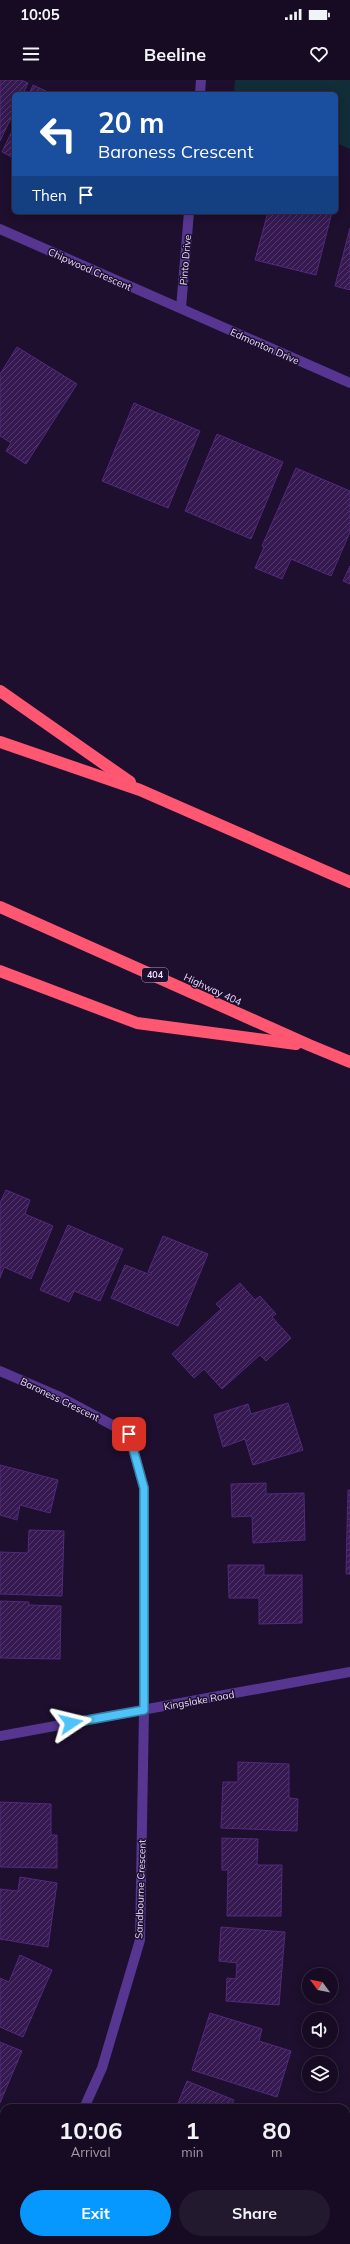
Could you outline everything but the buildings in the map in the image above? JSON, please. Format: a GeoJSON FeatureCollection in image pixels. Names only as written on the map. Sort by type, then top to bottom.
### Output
{"type":"FeatureCollection","features":[{"type":"Feature","properties":{"kind":"highway"},"geometry":{"type":"LineString","coordinates":[[0,691],[140,790]]}},
{"type":"Feature","properties":{"kind":"highway"},"geometry":{"type":"LineString","coordinates":[[0,742],[140,790],[350,882]]}},
{"type":"Feature","properties":{"kind":"highway","name":"Highway 404"},"geometry":{"type":"LineString","coordinates":[[0,907],[350,1062]]}},
{"type":"Feature","properties":{"kind":"highway"},"geometry":{"type":"LineString","coordinates":[[0,971],[137,1022],[309,1045]]}},
{"type":"Feature","properties":{"kind":"street"},"geometry":{"type":"LineString","coordinates":[[200,92],[201,80]]}},
{"type":"Feature","properties":{"kind":"street","name":"Pinto Drive"},"geometry":{"type":"LineString","coordinates":[[180,308],[189,214]]}},
{"type":"Feature","properties":{"kind":"street","name":"Chipwood Crescent"},"geometry":{"type":"LineString","coordinates":[[0,229],[180,308]]}},
{"type":"Feature","properties":{"kind":"street","name":"Edmonton Drive"},"geometry":{"type":"LineString","coordinates":[[180,308],[350,383]]}},
{"type":"Feature","properties":{"kind":"street","name":"Baroness Crescent"},"geometry":{"type":"LineString","coordinates":[[0,1371],[58,1396],[129,1434],[144,1488],[144,1710]]}},
{"type":"Feature","properties":{"kind":"street","name":"Kingslake Road"},"geometry":{"type":"LineString","coordinates":[[0,1736],[350,1672]]}},
{"type":"Feature","properties":{"kind":"street","name":"Sandbourne Crescent"},"geometry":{"type":"LineString","coordinates":[[86,2104],[102,2068],[140,1940],[144,1710]]}},
{"type":"Feature","properties":{"kind":"shaded area"},"geometry":{"type":"Polygon","coordinates":[[[235,80],[350,80],[350,149],[338,144],[338,92],[234,92],[235,80]]]}},
{"type":"Feature","properties":{"kind":"route"},"geometry":{"type":"LineString","coordinates":[[71,1723],[144,1710],[144,1488],[129,1434]]}}]}
